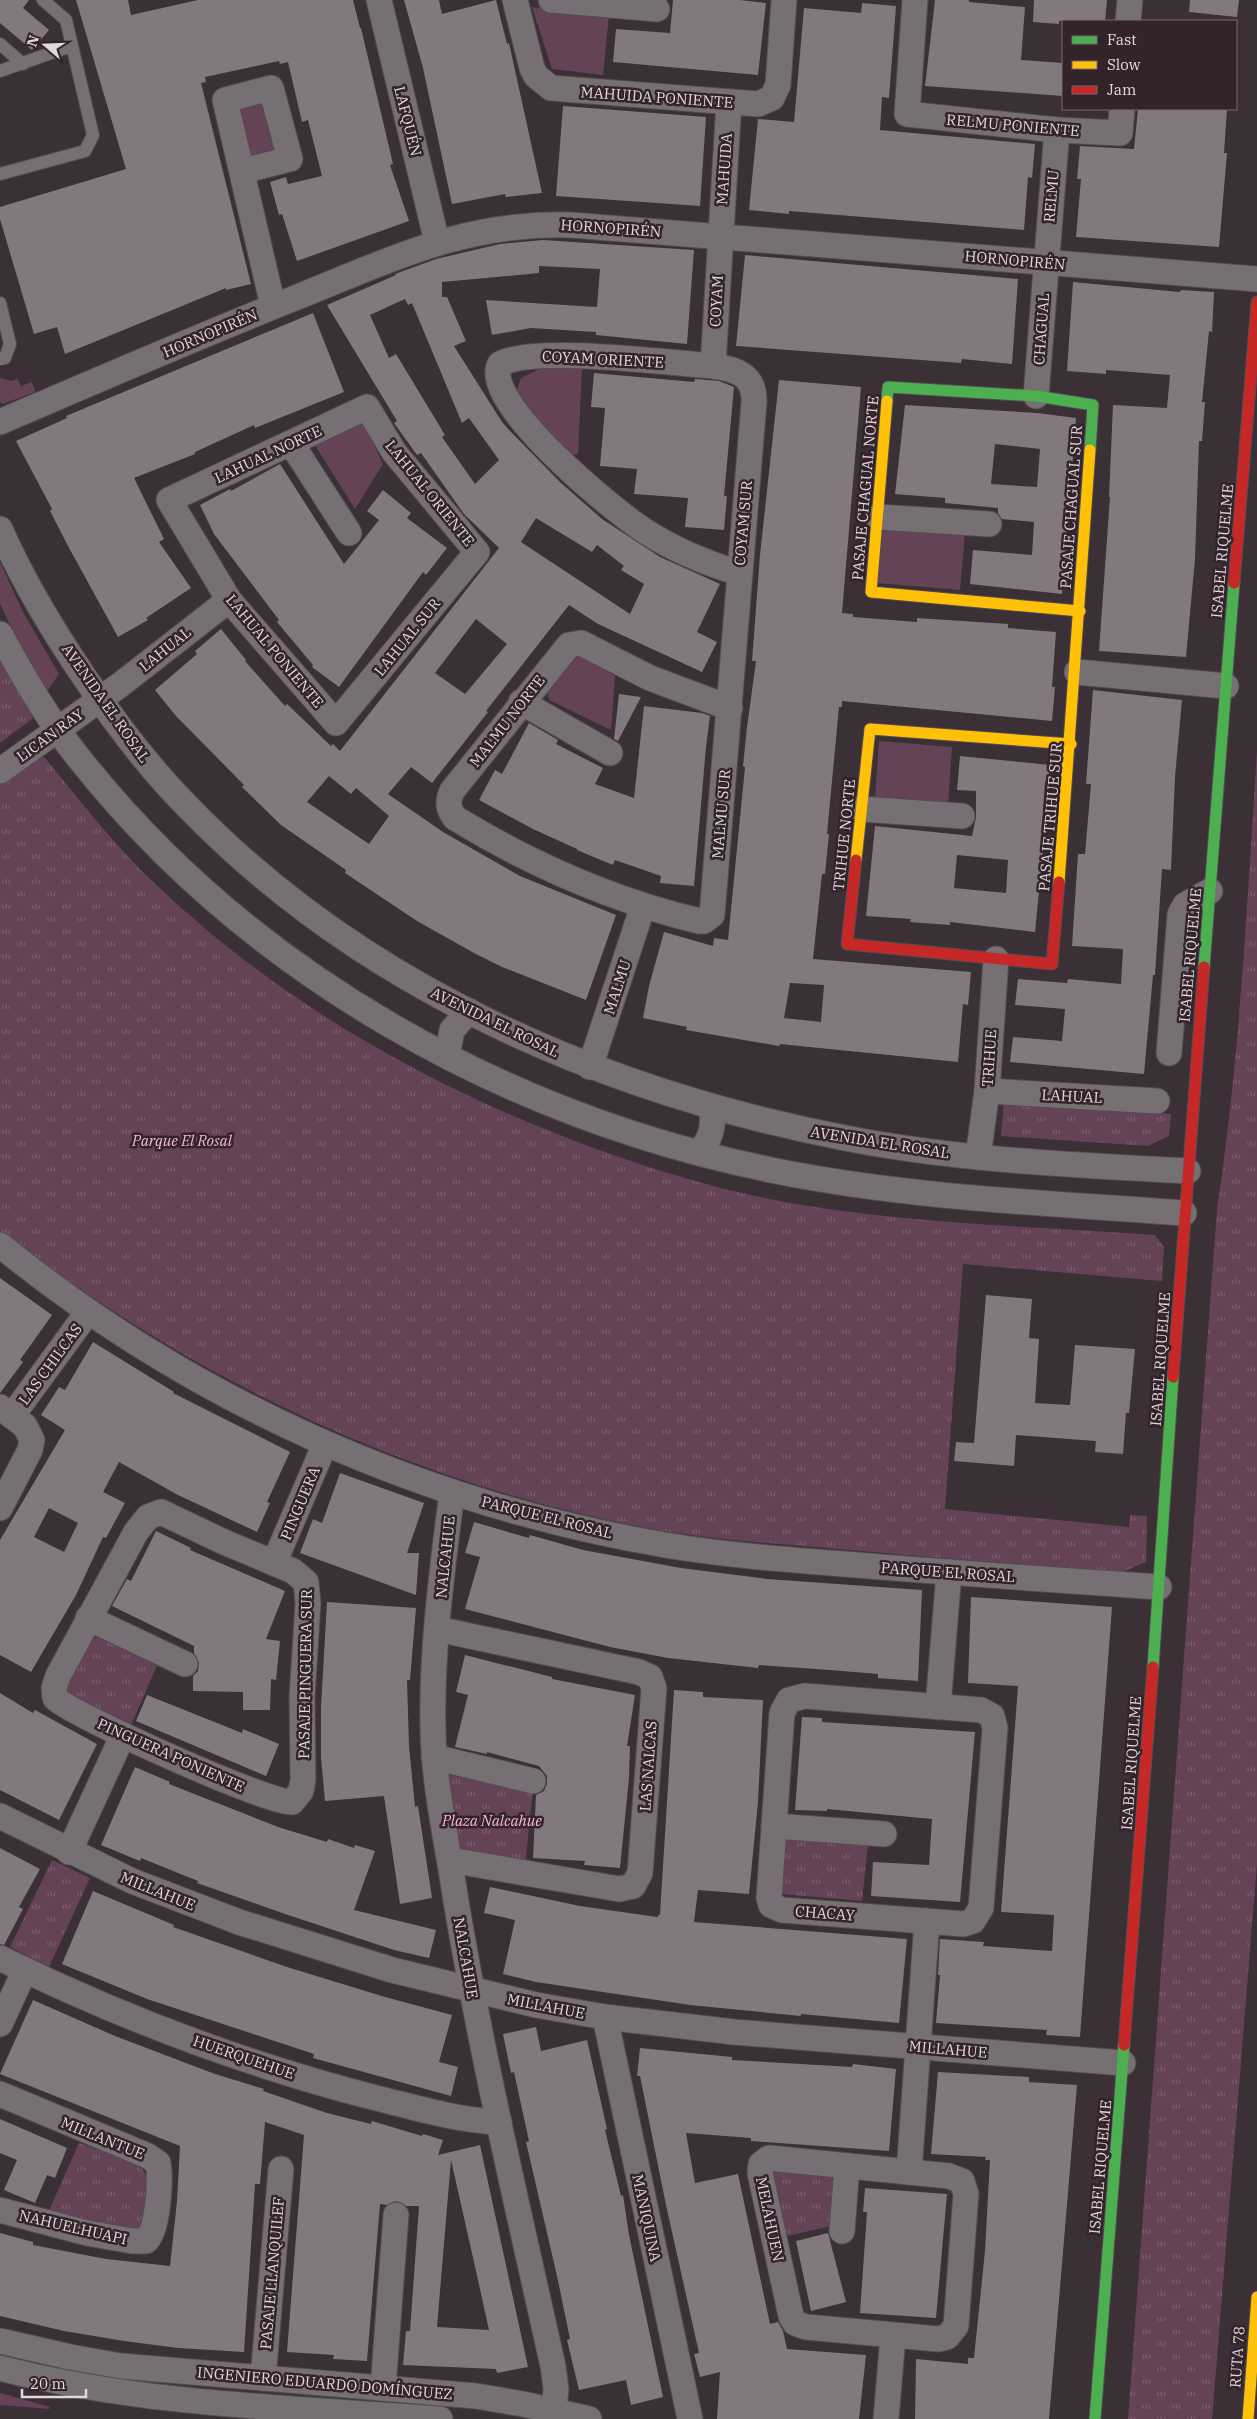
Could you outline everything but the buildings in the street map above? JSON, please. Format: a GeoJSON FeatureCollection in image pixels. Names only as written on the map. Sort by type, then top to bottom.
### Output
{"type":"FeatureCollection","features":[{"type":"Feature","properties":{"kind":"main road","name":"ISABEL RIQUELME"},"geometry":{"type":"LineString","coordinates":[[1095,2419],[1159,1587],[1184,1213],[1257,302]]}},
{"type":"Feature","properties":{"kind":"main road","name":"PASAJE CHAGUAL NORTE"},"geometry":{"type":"LineString","coordinates":[[1036,396],[888,387],[871,592],[1080,611]]}},
{"type":"Feature","properties":{"kind":"main road","name":"PASAJE CHAGUAL SUR"},"geometry":{"type":"LineString","coordinates":[[1036,396],[1093,405],[1080,611]]}},
{"type":"Feature","properties":{"kind":"main road"},"geometry":{"type":"LineString","coordinates":[[1077,672],[1080,611]]}},
{"type":"Feature","properties":{"kind":"main road","name":"PASAJE TRIHUE SUR"},"geometry":{"type":"LineString","coordinates":[[996,959],[1052,964],[1077,672]]}},
{"type":"Feature","properties":{"kind":"main road","name":"TRIHUE NORTE"},"geometry":{"type":"LineString","coordinates":[[996,959],[847,944],[870,729],[1071,744]]}},
{"type":"Feature","properties":{"kind":"main road","name":"RUTA 78"},"geometry":{"type":"LineString","coordinates":[[1248,2419],[1257,2297]]}},
{"type":"Feature","properties":{"kind":"street","name":"LAFQUÉN"},"geometry":{"type":"LineString","coordinates":[[379,0],[437,242]]}},
{"type":"Feature","properties":{"kind":"street","name":"MAHUIDA PONIENTE"},"geometry":{"type":"LineString","coordinates":[[515,0],[532,68],[543,83],[561,90],[758,104],[772,98],[778,85],[784,0]]}},
{"type":"Feature","properties":{"kind":"street"},"geometry":{"type":"LineString","coordinates":[[551,0],[657,9]]}},
{"type":"Feature","properties":{"kind":"street","name":"RELMU PONIENTE"},"geometry":{"type":"LineString","coordinates":[[915,0],[907,114],[1057,130],[1121,121]]}},
{"type":"Feature","properties":{"kind":"street"},"geometry":{"type":"LineString","coordinates":[[1128,20],[1130,0]]}},
{"type":"Feature","properties":{"kind":"street","name":"MAHUIDA"},"geometry":{"type":"LineString","coordinates":[[720,236],[729,102]]}},
{"type":"Feature","properties":{"kind":"street","name":"RELMU"},"geometry":{"type":"LineString","coordinates":[[1046,262],[1057,130]]}},
{"type":"Feature","properties":{"kind":"street"},"geometry":{"type":"LineString","coordinates":[[243,171],[273,306]]}},
{"type":"Feature","properties":{"kind":"street","name":"HORNOPIRÉN"},"geometry":{"type":"LineString","coordinates":[[0,422],[273,306],[437,242],[495,228],[546,224],[1257,279]]}},
{"type":"Feature","properties":{"kind":"street","name":"COYAM"},"geometry":{"type":"LineString","coordinates":[[713,366],[720,236]]}},
{"type":"Feature","properties":{"kind":"street","name":"CHAGUAL"},"geometry":{"type":"LineString","coordinates":[[1036,396],[1046,262]]}},
{"type":"Feature","properties":{"kind":"street","name":"COYAM ORIENTE"},"geometry":{"type":"LineString","coordinates":[[713,366],[541,355],[510,359],[502,362],[498,368],[499,384],[524,422],[582,482],[646,532],[695,558],[738,574]]}},
{"type":"Feature","properties":{"kind":"street","name":"COYAM SUR"},"geometry":{"type":"LineString","coordinates":[[713,366],[737,371],[744,375],[750,381],[754,395],[738,574],[730,708]]}},
{"type":"Feature","properties":{"kind":"street","name":"LAHUAL NORTE"},"geometry":{"type":"LineString","coordinates":[[169,500],[367,408]]}},
{"type":"Feature","properties":{"kind":"street","name":"LAHUAL ORIENTE"},"geometry":{"type":"LineString","coordinates":[[367,408],[394,452],[477,552]]}},
{"type":"Feature","properties":{"kind":"street"},"geometry":{"type":"LineString","coordinates":[[291,443],[349,534]]}},
{"type":"Feature","properties":{"kind":"street","name":"LAHUAL PONIENTE"},"geometry":{"type":"LineString","coordinates":[[169,500],[229,600],[336,723]]}},
{"type":"Feature","properties":{"kind":"street"},"geometry":{"type":"LineString","coordinates":[[878,517],[989,524]]}},
{"type":"Feature","properties":{"kind":"street","name":"AVENIDA EL ROSAL"},"geometry":{"type":"LineString","coordinates":[[0,529],[45,616],[100,699],[150,766],[188,808],[277,889],[313,916],[395,970],[469,1011],[530,1042],[590,1067],[711,1107],[844,1138],[888,1146],[978,1157],[1188,1171]]}},
{"type":"Feature","properties":{"kind":"street","name":"LAHUAL SUR"},"geometry":{"type":"LineString","coordinates":[[336,723],[477,552]]}},
{"type":"Feature","properties":{"kind":"street","name":"LAHUAL"},"geometry":{"type":"LineString","coordinates":[[100,699],[229,600]]}},
{"type":"Feature","properties":{"kind":"street"},"geometry":{"type":"LineString","coordinates":[[0,634],[40,701],[76,754],[144,834],[214,900],[303,970],[479,1073],[568,1111],[698,1154],[818,1179],[907,1192],[1184,1213]]}},
{"type":"Feature","properties":{"kind":"street","name":"MALMU NORTE"},"geometry":{"type":"LineString","coordinates":[[643,906],[570,879],[530,860],[455,818],[448,806],[452,791],[564,649],[575,643],[588,646],[650,678],[730,708]]}},
{"type":"Feature","properties":{"kind":"street"},"geometry":{"type":"LineString","coordinates":[[1077,672],[1226,686]]}},
{"type":"Feature","properties":{"kind":"street","name":"LICAN RAY"},"geometry":{"type":"LineString","coordinates":[[0,770],[100,699]]}},
{"type":"Feature","properties":{"kind":"street"},"geometry":{"type":"LineString","coordinates":[[521,702],[610,753]]}},
{"type":"Feature","properties":{"kind":"street","name":"MALMU SUR"},"geometry":{"type":"LineString","coordinates":[[643,906],[699,921],[708,919],[714,909],[730,708]]}},
{"type":"Feature","properties":{"kind":"street"},"geometry":{"type":"LineString","coordinates":[[862,808],[962,816]]}},
{"type":"Feature","properties":{"kind":"street"},"geometry":{"type":"LineString","coordinates":[[1169,1053],[1182,909],[1185,905],[1210,891]]}},
{"type":"Feature","properties":{"kind":"street","name":"MALMU"},"geometry":{"type":"LineString","coordinates":[[590,1067],[643,906]]}},
{"type":"Feature","properties":{"kind":"street","name":"TRIHUE"},"geometry":{"type":"LineString","coordinates":[[978,1157],[987,1091],[996,959]]}},
{"type":"Feature","properties":{"kind":"street"},"geometry":{"type":"LineString","coordinates":[[447,1056],[452,1030],[469,1011]]}},
{"type":"Feature","properties":{"kind":"street","name":"LAHUAL"},"geometry":{"type":"LineString","coordinates":[[987,1091],[1157,1101]]}},
{"type":"Feature","properties":{"kind":"street"},"geometry":{"type":"LineString","coordinates":[[698,1154],[710,1138],[712,1129],[711,1107]]}},
{"type":"Feature","properties":{"kind":"street","name":"PARQUE EL ROSAL"},"geometry":{"type":"LineString","coordinates":[[0,1245],[88,1312],[214,1390],[325,1444],[452,1492],[572,1526],[674,1546],[765,1558],[1159,1587]]}},
{"type":"Feature","properties":{"kind":"street","name":"LAS CHILCAS"},"geometry":{"type":"LineString","coordinates":[[6,1411],[88,1312]]}},
{"type":"Feature","properties":{"kind":"street"},"geometry":{"type":"LineString","coordinates":[[0,1508],[30,1450],[32,1436],[25,1426],[6,1411]]}},
{"type":"Feature","properties":{"kind":"street","name":"PINGUERA"},"geometry":{"type":"LineString","coordinates":[[274,1563],[325,1444]]}},
{"type":"Feature","properties":{"kind":"street","name":"NALCAHUE"},"geometry":{"type":"LineString","coordinates":[[452,1492],[437,1629],[433,1725],[434,1757],[472,1990],[498,2122],[553,2366],[556,2389],[554,2415]]}},
{"type":"Feature","properties":{"kind":"street"},"geometry":{"type":"LineString","coordinates":[[185,1664],[88,1618],[140,1525],[152,1514],[157,1512],[167,1513],[224,1542],[274,1563]]}},
{"type":"Feature","properties":{"kind":"street","name":"PASAJE PINGUERA SUR"},"geometry":{"type":"LineString","coordinates":[[274,1563],[294,1570],[306,1582],[308,1592],[302,1696],[303,1780],[301,1791],[295,1800]]}},
{"type":"Feature","properties":{"kind":"street"},"geometry":{"type":"LineString","coordinates":[[938,1707],[950,1572]]}},
{"type":"Feature","properties":{"kind":"street","name":"PINGUERA PONIENTE"},"geometry":{"type":"LineString","coordinates":[[88,1618],[55,1682],[54,1693],[58,1701],[123,1736],[258,1794],[286,1803],[295,1800]]}},
{"type":"Feature","properties":{"kind":"street","name":"LAS NALCAS"},"geometry":{"type":"LineString","coordinates":[[437,1629],[639,1672],[650,1677],[654,1688],[640,1873],[633,1886],[619,1889],[450,1860]]}},
{"type":"Feature","properties":{"kind":"street","name":"CHACAY"},"geometry":{"type":"LineString","coordinates":[[805,1696],[938,1707],[985,1711],[992,1716],[995,1728],[979,1914],[973,1921],[964,1924],[774,1908],[769,1898],[782,1713],[789,1700],[805,1696]]}},
{"type":"Feature","properties":{"kind":"street"},"geometry":{"type":"LineString","coordinates":[[69,1852],[123,1736]]}},
{"type":"Feature","properties":{"kind":"street"},"geometry":{"type":"LineString","coordinates":[[434,1757],[533,1781]]}},
{"type":"Feature","properties":{"kind":"street","name":"MILLAHUE"},"geometry":{"type":"LineString","coordinates":[[0,1816],[69,1852],[132,1881],[239,1922],[351,1958],[472,1990],[605,2017],[734,2032],[1123,2064]]}},
{"type":"Feature","properties":{"kind":"street"},"geometry":{"type":"LineString","coordinates":[[774,1826],[884,1834]]}},
{"type":"Feature","properties":{"kind":"street"},"geometry":{"type":"LineString","coordinates":[[909,2172],[916,2047],[927,1921]]}},
{"type":"Feature","properties":{"kind":"street","name":"HUERQUEHUE"},"geometry":{"type":"LineString","coordinates":[[0,1958],[139,2020],[271,2067],[342,2089],[456,2118],[498,2122]]}},
{"type":"Feature","properties":{"kind":"street"},"geometry":{"type":"LineString","coordinates":[[0,2024],[25,1970]]}},
{"type":"Feature","properties":{"kind":"street","name":"MANIQUINA"},"geometry":{"type":"LineString","coordinates":[[605,2017],[690,2419]]}},
{"type":"Feature","properties":{"kind":"street","name":"MILLANTUE"},"geometry":{"type":"LineString","coordinates":[[0,2094],[154,2159],[158,2163],[159,2177],[154,2230],[146,2241]]}},
{"type":"Feature","properties":{"kind":"street","name":"MELAHUEN"},"geometry":{"type":"LineString","coordinates":[[769,2158],[909,2172],[954,2176],[962,2181],[966,2189],[956,2326],[947,2337],[938,2339],[801,2327],[795,2323],[791,2316],[760,2173],[761,2164],[769,2158]]}},
{"type":"Feature","properties":{"kind":"street"},"geometry":{"type":"LineString","coordinates":[[842,2232],[847,2166]]}},
{"type":"Feature","properties":{"kind":"street","name":"PASAJE LLANQUILEF"},"geometry":{"type":"LineString","coordinates":[[263,2378],[281,2169]]}},
{"type":"Feature","properties":{"kind":"street","name":"NAHUELHUAPI"},"geometry":{"type":"LineString","coordinates":[[0,2210],[87,2233],[132,2241],[146,2241]]}},
{"type":"Feature","properties":{"kind":"street"},"geometry":{"type":"LineString","coordinates":[[382,2388],[396,2215]]}},
{"type":"Feature","properties":{"kind":"street"},"geometry":{"type":"LineString","coordinates":[[886,2419],[893,2336]]}},
{"type":"Feature","properties":{"kind":"street","name":"INGENIERO EDUARDO DOMÍNGUEZ"},"geometry":{"type":"LineString","coordinates":[[0,2341],[122,2366],[476,2396],[554,2415],[590,2419]]}},
{"type":"Feature","properties":{"kind":"street","name":"INGENIERO EDUARDO DOMÍNGUEZ"},"geometry":{"type":"LineString","coordinates":[[0,2368],[45,2379],[126,2392],[253,2405],[440,2419]]}},
{"type":"Feature","properties":{"kind":"lane"},"geometry":{"type":"LineString","coordinates":[[0,174],[85,151],[93,135],[66,20],[43,0]]}},
{"type":"Feature","properties":{"kind":"lane"},"geometry":{"type":"LineString","coordinates":[[0,44],[23,64]]}},
{"type":"Feature","properties":{"kind":"lane"},"geometry":{"type":"LineString","coordinates":[[0,71],[71,46]]}},
{"type":"Feature","properties":{"kind":"lane"},"geometry":{"type":"LineString","coordinates":[[0,303],[10,344],[5,358],[0,359]]}},
{"type":"Feature","properties":{"kind":"green space"},"geometry":{"type":"Polygon","coordinates":[[[532,7],[609,15],[603,75],[552,69],[532,7]]]}},
{"type":"Feature","properties":{"kind":"green space"},"geometry":{"type":"Polygon","coordinates":[[[270,99],[283,151],[248,160],[235,108],[270,99]]]}},
{"type":"Feature","properties":{"kind":"green space"},"geometry":{"type":"Polygon","coordinates":[[[544,367],[582,368],[578,454],[566,456],[516,392],[521,378],[544,367]]]}},
{"type":"Feature","properties":{"kind":"green space"},"geometry":{"type":"Polygon","coordinates":[[[0,378],[11,381],[18,379],[21,386],[32,382],[35,392],[3,404],[0,402],[0,378]]]}},
{"type":"Feature","properties":{"kind":"green space"},"geometry":{"type":"Polygon","coordinates":[[[362,420],[383,464],[355,509],[313,442],[362,420]]]}},
{"type":"Feature","properties":{"kind":"green space"},"geometry":{"type":"Polygon","coordinates":[[[882,526],[965,533],[960,590],[877,583],[882,526]]]}},
{"type":"Feature","properties":{"kind":"green space"},"geometry":{"type":"Polygon","coordinates":[[[0,562],[23,612],[59,674],[47,691],[0,604],[0,562]]]}},
{"type":"Feature","properties":{"kind":"green space"},"geometry":{"type":"Polygon","coordinates":[[[584,655],[615,676],[611,730],[549,700],[547,691],[575,658],[584,655]]]}},
{"type":"Feature","properties":{"kind":"green space"},"geometry":{"type":"Polygon","coordinates":[[[0,659],[36,716],[0,743],[0,659]]]}},
{"type":"Feature","properties":{"kind":"green space"},"geometry":{"type":"Polygon","coordinates":[[[879,741],[952,747],[948,804],[875,799],[879,741]]]}},
{"type":"Feature","properties":{"kind":"green space"},"geometry":{"type":"Polygon","coordinates":[[[1257,750],[1257,1864],[1212,2419],[1128,2419],[1217,1209],[1232,1095],[1257,750]]]}},
{"type":"Feature","properties":{"kind":"green space","name":"Parque El Rosal"},"geometry":{"type":"Polygon","coordinates":[[[36,756],[45,758],[108,834],[148,877],[197,921],[248,962],[300,1000],[355,1035],[412,1067],[530,1123],[639,1164],[736,1192],[785,1202],[923,1220],[1155,1235],[1164,1247],[1162,1281],[963,1264],[945,1509],[1129,1527],[1130,1515],[1147,1516],[1146,1562],[1120,1573],[740,1541],[642,1527],[553,1507],[468,1482],[384,1452],[303,1417],[225,1377],[148,1333],[73,1284],[0,1231],[0,779],[36,756]]]}},
{"type":"Feature","properties":{"kind":"green space"},"geometry":{"type":"Polygon","coordinates":[[[1004,1101],[1171,1114],[1169,1136],[1148,1146],[1001,1136],[1004,1101]]]}},
{"type":"Feature","properties":{"kind":"green space"},"geometry":{"type":"Polygon","coordinates":[[[95,1637],[158,1663],[129,1730],[67,1698],[66,1677],[91,1639],[95,1637]]]}},
{"type":"Feature","properties":{"kind":"green space","name":"Plaza Nalcahue"},"geometry":{"type":"Polygon","coordinates":[[[457,1772],[533,1790],[525,1865],[462,1851],[457,1842],[449,1776],[457,1772]]]}},
{"type":"Feature","properties":{"kind":"green space"},"geometry":{"type":"Polygon","coordinates":[[[786,1839],[868,1845],[862,1901],[782,1894],[780,1892],[781,1843],[786,1839]]]}},
{"type":"Feature","properties":{"kind":"green space"},"geometry":{"type":"Polygon","coordinates":[[[52,1860],[90,1878],[49,1967],[10,1947],[52,1860]]]}},
{"type":"Feature","properties":{"kind":"green space"},"geometry":{"type":"Polygon","coordinates":[[[79,2143],[123,2158],[143,2170],[146,2180],[146,2192],[143,2215],[138,2230],[47,2215],[79,2143]]]}},
{"type":"Feature","properties":{"kind":"green space"},"geometry":{"type":"Polygon","coordinates":[[[774,2169],[839,2173],[835,2225],[783,2237],[771,2171],[774,2169]]]}},
{"type":"Feature","properties":{"kind":"green space"},"geometry":{"type":"Polygon","coordinates":[[[0,2393],[50,2407],[49,2409],[0,2405],[0,2393]]]}},
{"type":"Feature","properties":{"kind":"traffic: fast"},"geometry":{"type":"LineString","coordinates":[[887,401],[888,387],[1036,396],[1093,405],[1090,450]]}},
{"type":"Feature","properties":{"kind":"traffic: fast"},"geometry":{"type":"LineString","coordinates":[[1204,967],[1234,583]]}},
{"type":"Feature","properties":{"kind":"traffic: fast"},"geometry":{"type":"LineString","coordinates":[[1153,1667],[1173,1377]]}},
{"type":"Feature","properties":{"kind":"traffic: fast"},"geometry":{"type":"LineString","coordinates":[[1095,2419],[1124,2045]]}},
{"type":"Feature","properties":{"kind":"traffic: slow"},"geometry":{"type":"LineString","coordinates":[[887,401],[871,592],[1080,611]]}},
{"type":"Feature","properties":{"kind":"traffic: slow"},"geometry":{"type":"LineString","coordinates":[[1059,882],[1090,450]]}},
{"type":"Feature","properties":{"kind":"traffic: slow"},"geometry":{"type":"LineString","coordinates":[[856,860],[870,729],[1071,744]]}},
{"type":"Feature","properties":{"kind":"traffic: slow"},"geometry":{"type":"LineString","coordinates":[[1248,2419],[1257,2297]]}},
{"type":"Feature","properties":{"kind":"traffic: jam"},"geometry":{"type":"LineString","coordinates":[[1234,583],[1257,302]]}},
{"type":"Feature","properties":{"kind":"traffic: jam"},"geometry":{"type":"LineString","coordinates":[[856,860],[847,944],[1052,964],[1059,882]]}},
{"type":"Feature","properties":{"kind":"traffic: jam"},"geometry":{"type":"LineString","coordinates":[[1173,1377],[1204,967]]}},
{"type":"Feature","properties":{"kind":"traffic: jam"},"geometry":{"type":"LineString","coordinates":[[1124,2045],[1153,1667]]}}]}
